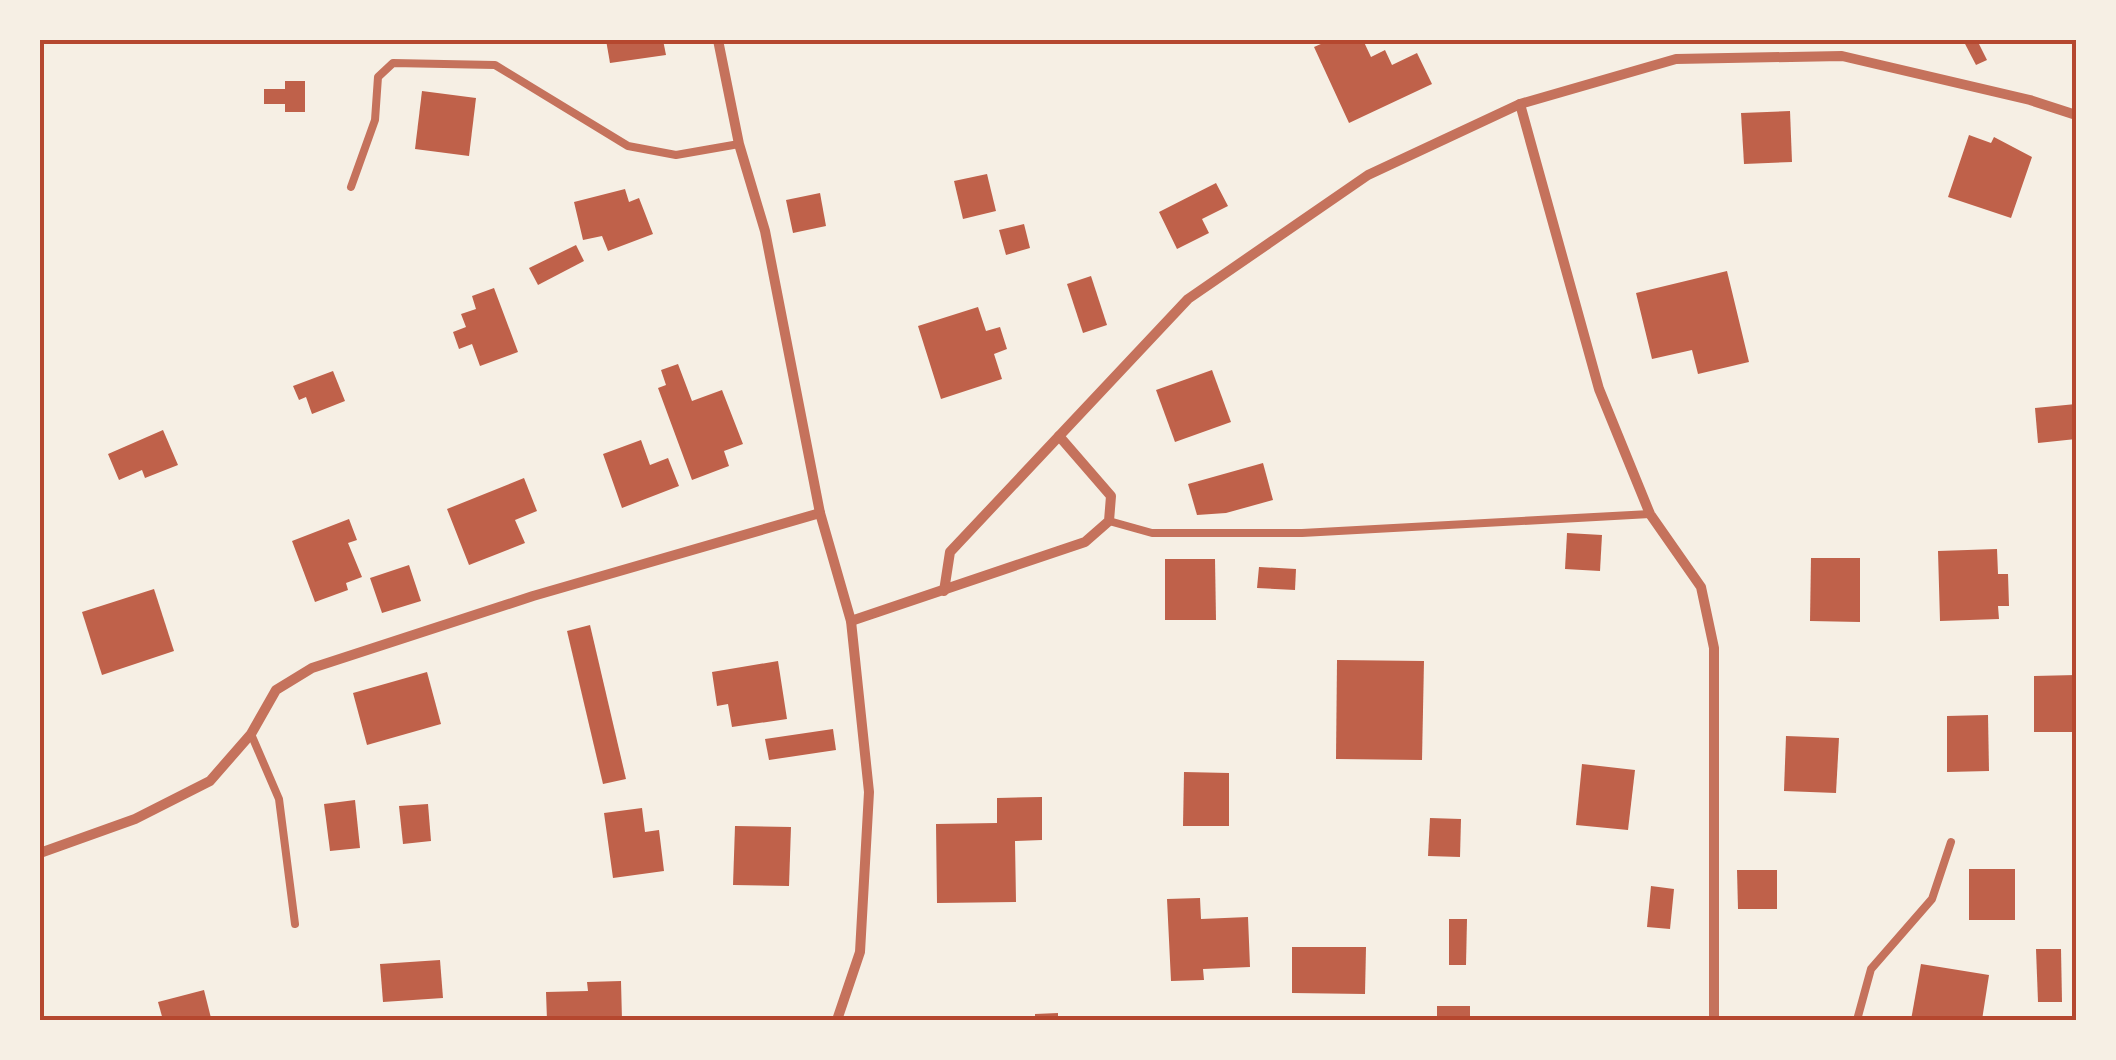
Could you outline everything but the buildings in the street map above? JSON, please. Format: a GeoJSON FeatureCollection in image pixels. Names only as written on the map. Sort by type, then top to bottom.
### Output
{"type":"FeatureCollection","features":[{"type":"Feature","properties":{"kind":"street"},"geometry":{"type":"LineString","coordinates":[[718,40],[739,144],[766,231],[820,514],[851,622],[869,792],[860,952],[837,1020]]}},
{"type":"Feature","properties":{"kind":"street"},"geometry":{"type":"LineString","coordinates":[[944,591],[950,552],[1188,299],[1368,175],[1520,104],[1676,59],[1842,56],[2030,100],[2076,116]]}},
{"type":"Feature","properties":{"kind":"street"},"geometry":{"type":"LineString","coordinates":[[1520,104],[1599,389],[1650,514],[1701,587],[1714,648],[1714,1020]]}},
{"type":"Feature","properties":{"kind":"street"},"geometry":{"type":"LineString","coordinates":[[851,622],[1085,542],[1109,522],[1110,496],[1059,436]]}},
{"type":"Feature","properties":{"kind":"street"},"geometry":{"type":"LineString","coordinates":[[40,853],[135,819],[210,781],[251,734],[276,690],[312,668],[533,596],[820,514]]}},
{"type":"Feature","properties":{"kind":"lane"},"geometry":{"type":"LineString","coordinates":[[352,187],[376,120],[378,78],[393,63],[495,65],[628,146],[676,155],[739,144]]}},
{"type":"Feature","properties":{"kind":"lane"},"geometry":{"type":"LineString","coordinates":[[1109,522],[1152,533],[1302,533],[1650,514]]}},
{"type":"Feature","properties":{"kind":"lane"},"geometry":{"type":"LineString","coordinates":[[251,734],[279,799],[295,924]]}},
{"type":"Feature","properties":{"kind":"lane"},"geometry":{"type":"LineString","coordinates":[[1857,1020],[1871,970],[1932,900],[1951,842]]}}]}
